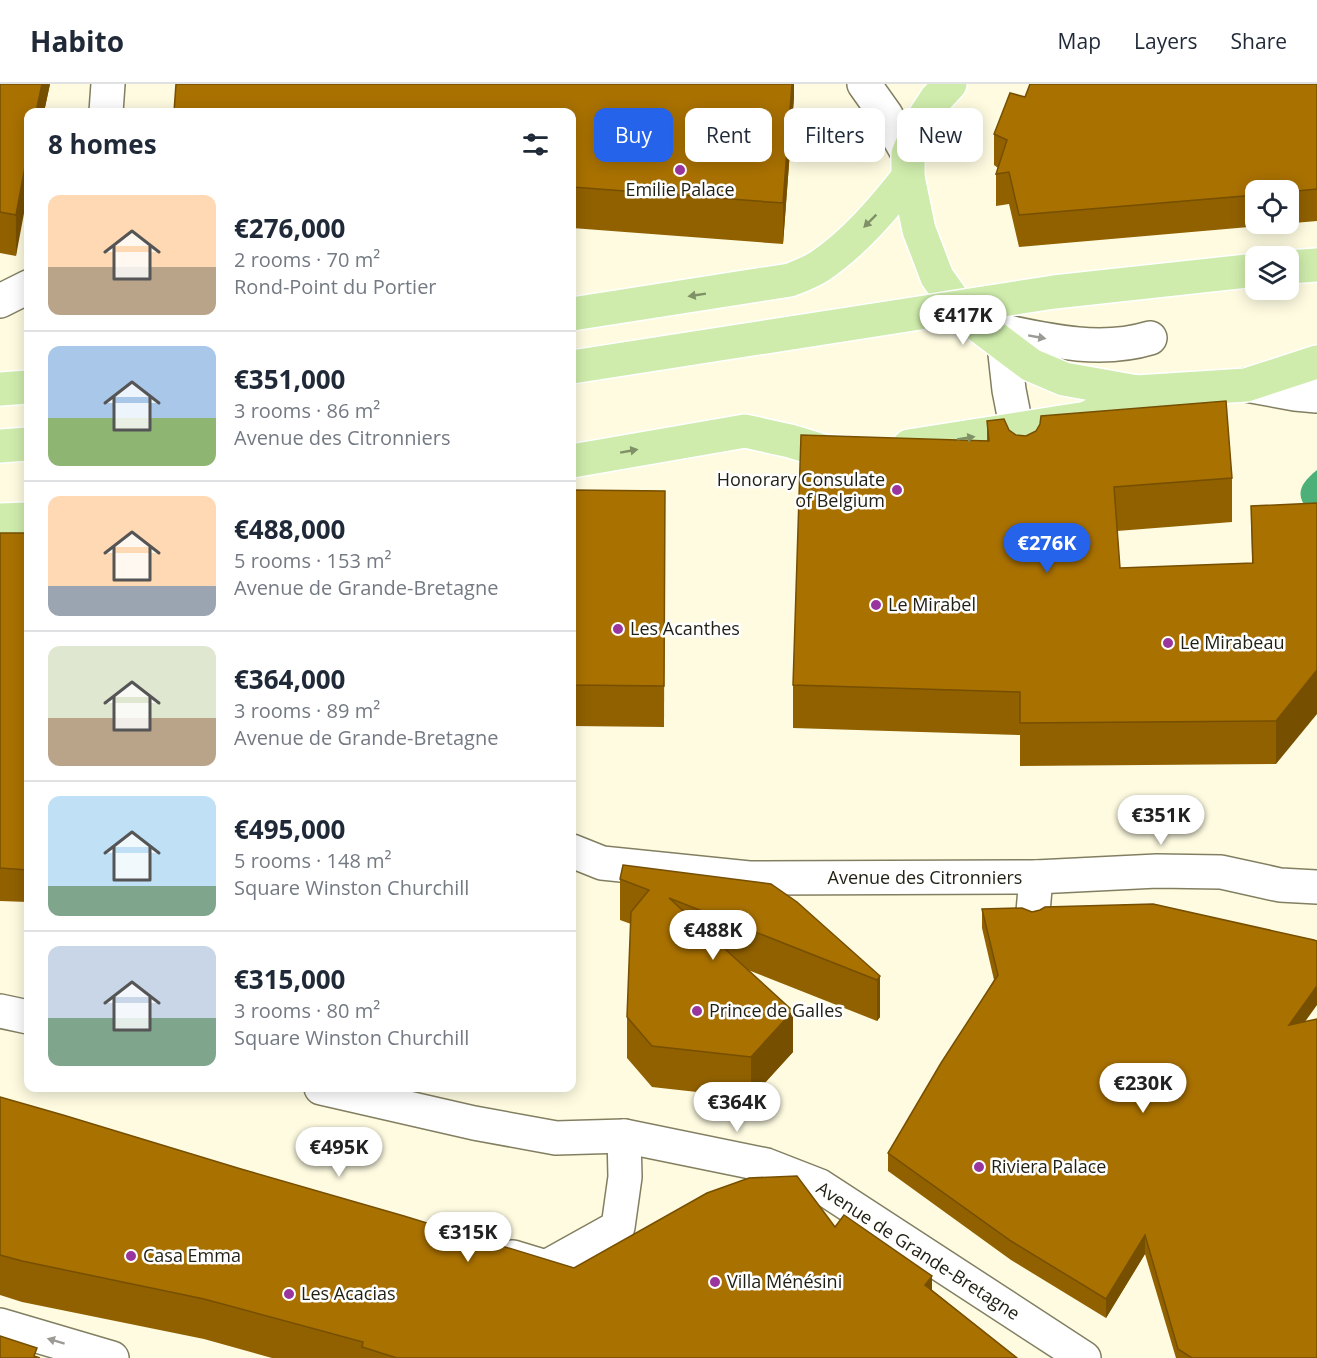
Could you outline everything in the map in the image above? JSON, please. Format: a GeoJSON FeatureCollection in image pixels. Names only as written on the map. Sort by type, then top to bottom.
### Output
{"type":"FeatureCollection","features":[{"type":"Feature","properties":{"kind":"main road"},"geometry":{"type":"LineString","coordinates":[[576,313],[790,280],[820,266],[868,224],[888,202],[908,165],[921,122],[936,99],[950,84]]}},
{"type":"Feature","properties":{"kind":"main road"},"geometry":{"type":"LineString","coordinates":[[908,165],[919,230],[937,277],[954,301],[992,336],[1031,365],[1064,379],[1137,392],[1317,378]]}},
{"type":"Feature","properties":{"kind":"main road"},"geometry":{"type":"LineString","coordinates":[[1299,266],[1317,265]]}},
{"type":"Feature","properties":{"kind":"main road"},"geometry":{"type":"LineString","coordinates":[[576,366],[1042,294],[1245,271]]}},
{"type":"Feature","properties":{"kind":"main road"},"geometry":{"type":"LineString","coordinates":[[1246,385],[1317,362]]}},
{"type":"Feature","properties":{"kind":"main road"},"geometry":{"type":"LineString","coordinates":[[0,389],[24,387]]}},
{"type":"Feature","properties":{"kind":"main road"},"geometry":{"type":"LineString","coordinates":[[576,460],[746,431],[823,451],[860,454],[1087,418],[1137,392]]}},
{"type":"Feature","properties":{"kind":"main road"},"geometry":{"type":"LineString","coordinates":[[0,446],[24,444]]}},
{"type":"Feature","properties":{"kind":"main road"},"geometry":{"type":"LineString","coordinates":[[0,520],[24,519]]}},
{"type":"Feature","properties":{"kind":"street"},"geometry":{"type":"LineString","coordinates":[[106,108],[108,84]]}},
{"type":"Feature","properties":{"kind":"street"},"geometry":{"type":"LineString","coordinates":[[864,84],[886,115],[908,165]]}},
{"type":"Feature","properties":{"kind":"street"},"geometry":{"type":"LineString","coordinates":[[894,84],[908,165]]}},
{"type":"Feature","properties":{"kind":"street"},"geometry":{"type":"LineString","coordinates":[[0,300],[24,289]]}},
{"type":"Feature","properties":{"kind":"street"},"geometry":{"type":"LineString","coordinates":[[1023,461],[1009,390],[992,336],[1109,346],[1150,338]]}},
{"type":"Feature","properties":{"kind":"street"},"geometry":{"type":"LineString","coordinates":[[1246,385],[1317,396]]}},
{"type":"Feature","properties":{"kind":"street","name":"Avenue des Citronniers"},"geometry":{"type":"LineString","coordinates":[[576,853],[602,863],[749,878],[1036,877],[1157,871],[1221,872],[1280,885],[1317,886]]}},
{"type":"Feature","properties":{"kind":"street"},"geometry":{"type":"LineString","coordinates":[[1033,912],[1036,877]]}},
{"type":"Feature","properties":{"kind":"street","name":"Avenue des Citronniers"},"geometry":{"type":"LineString","coordinates":[[1280,885],[1317,905]]}},
{"type":"Feature","properties":{"kind":"street"},"geometry":{"type":"LineString","coordinates":[[0,1011],[24,1016]]}},
{"type":"Feature","properties":{"kind":"street","name":"Avenue de Grande-Bretagne"},"geometry":{"type":"LineString","coordinates":[[338,1092],[474,1123],[556,1138],[624,1136],[766,1165],[820,1186],[1084,1358]]}},
{"type":"Feature","properties":{"kind":"street"},"geometry":{"type":"LineString","coordinates":[[481,1247],[546,1267],[618,1227],[625,1178],[624,1136]]}},
{"type":"Feature","properties":{"kind":"street"},"geometry":{"type":"LineString","coordinates":[[0,1324],[112,1358]]}},
{"type":"Feature","properties":{"kind":"shaded area"},"geometry":{"type":"Polygon","coordinates":[[[1317,470],[1317,518],[1305,506],[1300,494],[1304,483],[1317,470]]]}},
{"type":"Feature","properties":{"kind":"building"},"geometry":{"type":"Polygon","coordinates":[[[0,84],[42,84],[37,108],[24,108],[24,172],[16,215],[0,212],[0,84]]]}},
{"type":"Feature","properties":{"kind":"building"},"geometry":{"type":"Polygon","coordinates":[[[176,84],[792,84],[790,108],[784,108],[784,162],[786,162],[783,203],[576,187],[576,108],[174,108],[176,84]]]}},
{"type":"Feature","properties":{"kind":"building"},"geometry":{"type":"Polygon","coordinates":[[[1030,84],[1317,84],[1317,189],[1299,191],[1299,180],[1245,180],[1245,196],[1019,215],[1009,172],[996,174],[1007,140],[994,134],[1010,93],[1025,97],[1030,84]]]}},
{"type":"Feature","properties":{"kind":"building"},"geometry":{"type":"Polygon","coordinates":[[[1226,401],[1232,478],[1114,487],[1120,568],[1253,563],[1251,506],[1317,503],[1317,670],[1276,721],[1020,723],[1020,692],[793,685],[801,435],[989,441],[987,421],[1004,419],[1009,430],[1016,435],[1026,436],[1036,431],[1041,416],[1226,401]]]}},
{"type":"Feature","properties":{"kind":"building","name":"Les Acanthes"},"geometry":{"type":"Polygon","coordinates":[[[576,490],[665,491],[664,686],[576,685],[576,490]]]}},
{"type":"Feature","properties":{"kind":"building"},"geometry":{"type":"Polygon","coordinates":[[[0,533],[24,533],[24,870],[0,868],[0,533]]]}},
{"type":"Feature","properties":{"kind":"building"},"geometry":{"type":"Polygon","coordinates":[[[623,865],[771,884],[797,902],[880,976],[877,980],[669,898],[793,1011],[751,1057],[652,1046],[627,1017],[631,912],[649,890],[620,879],[623,865]]]}},
{"type":"Feature","properties":{"kind":"building"},"geometry":{"type":"Polygon","coordinates":[[[1153,904],[1317,941],[1317,986],[1289,1025],[1317,1019],[1317,1358],[1192,1358],[1178,1349],[1145,1235],[1106,1299],[1011,1241],[888,1153],[941,1063],[998,975],[982,909],[1022,908],[1032,912],[1045,907],[1153,904]]]}},
{"type":"Feature","properties":{"kind":"building"},"geometry":{"type":"Polygon","coordinates":[[[0,1097],[574,1268],[707,1193],[749,1178],[797,1176],[835,1227],[844,1215],[932,1276],[925,1285],[1017,1358],[397,1358],[362,1347],[363,1342],[204,1299],[0,1255],[0,1097]]]}},
{"type":"Feature","properties":{"kind":"building"},"geometry":{"type":"Polygon","coordinates":[[[0,1336],[37,1348],[34,1356],[40,1358],[0,1358],[0,1336]]]}},
{"type":"Feature","properties":{"kind":"place","name":"Emilie Palace"},"geometry":{"type":"Point","coordinates":[680,170]}},
{"type":"Feature","properties":{"kind":"place","name":"Honorary Consulate of Belgium"},"geometry":{"type":"Point","coordinates":[897,490]}},
{"type":"Feature","properties":{"kind":"place","name":"Le Mirabel"},"geometry":{"type":"Point","coordinates":[876,605]}},
{"type":"Feature","properties":{"kind":"place","name":"Les Acanthes"},"geometry":{"type":"Point","coordinates":[618,629]}},
{"type":"Feature","properties":{"kind":"place","name":"Le Mirabeau"},"geometry":{"type":"Point","coordinates":[1168,643]}},
{"type":"Feature","properties":{"kind":"place","name":"Prince de Galles"},"geometry":{"type":"Point","coordinates":[697,1011]}},
{"type":"Feature","properties":{"kind":"place","name":"Riviera Palace"},"geometry":{"type":"Point","coordinates":[979,1167]}},
{"type":"Feature","properties":{"kind":"place","name":"Casa Emma"},"geometry":{"type":"Point","coordinates":[131,1256]}},
{"type":"Feature","properties":{"kind":"place","name":"Villa Ménésini"},"geometry":{"type":"Point","coordinates":[715,1282]}},
{"type":"Feature","properties":{"kind":"place","name":"Les Acacias"},"geometry":{"type":"Point","coordinates":[289,1294]}}]}
